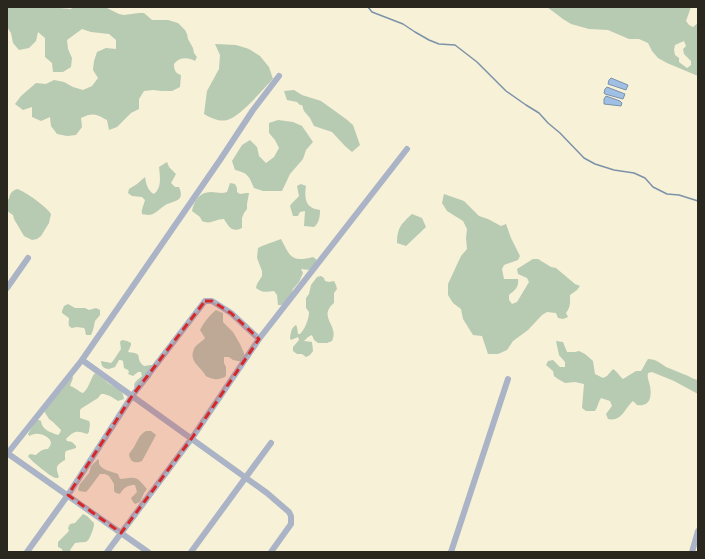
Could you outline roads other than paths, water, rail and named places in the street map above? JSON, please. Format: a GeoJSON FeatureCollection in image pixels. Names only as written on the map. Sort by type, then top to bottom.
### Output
{"type":"FeatureCollection","features":[{"type":"Feature","properties":{"kind":"street"},"geometry":{"type":"LineString","coordinates":[[148,552],[7,454],[82,360],[253,110],[279,76]]}},
{"type":"Feature","properties":{"kind":"street"},"geometry":{"type":"LineString","coordinates":[[107,552],[192,438],[259,339],[407,149]]}},
{"type":"Feature","properties":{"kind":"street"},"geometry":{"type":"LineString","coordinates":[[7,288],[28,258]]}},
{"type":"Feature","properties":{"kind":"street"},"geometry":{"type":"LineString","coordinates":[[27,552],[68,495],[132,396],[205,301],[212,302],[232,313],[259,339]]}},
{"type":"Feature","properties":{"kind":"street"},"geometry":{"type":"LineString","coordinates":[[82,360],[267,493],[288,512],[291,516],[291,524],[271,552]]}},
{"type":"Feature","properties":{"kind":"street"},"geometry":{"type":"LineString","coordinates":[[451,552],[508,379]]}},
{"type":"Feature","properties":{"kind":"street"},"geometry":{"type":"LineString","coordinates":[[191,552],[271,443]]}},
{"type":"Feature","properties":{"kind":"street"},"geometry":{"type":"LineString","coordinates":[[692,552],[697,539],[698,531]]}},
{"type":"Feature","properties":{"kind":"water"},"geometry":{"type":"Polygon","coordinates":[[[611,78],[628,85],[626,90],[608,84],[611,78]]]}},
{"type":"Feature","properties":{"kind":"water"},"geometry":{"type":"Polygon","coordinates":[[[607,87],[625,94],[623,99],[605,94],[605,89],[607,87]]]}},
{"type":"Feature","properties":{"kind":"water"},"geometry":{"type":"Polygon","coordinates":[[[606,96],[620,101],[622,103],[621,106],[604,104],[604,99],[606,96]]]}},
{"type":"Feature","properties":{"kind":"waterway"},"geometry":{"type":"LineString","coordinates":[[368,7],[372,12],[403,24],[429,40],[439,44],[455,45],[477,62],[506,91],[539,113],[584,158],[595,164],[614,170],[634,173],[645,178],[653,187],[667,194],[679,195],[698,201]]}}]}
